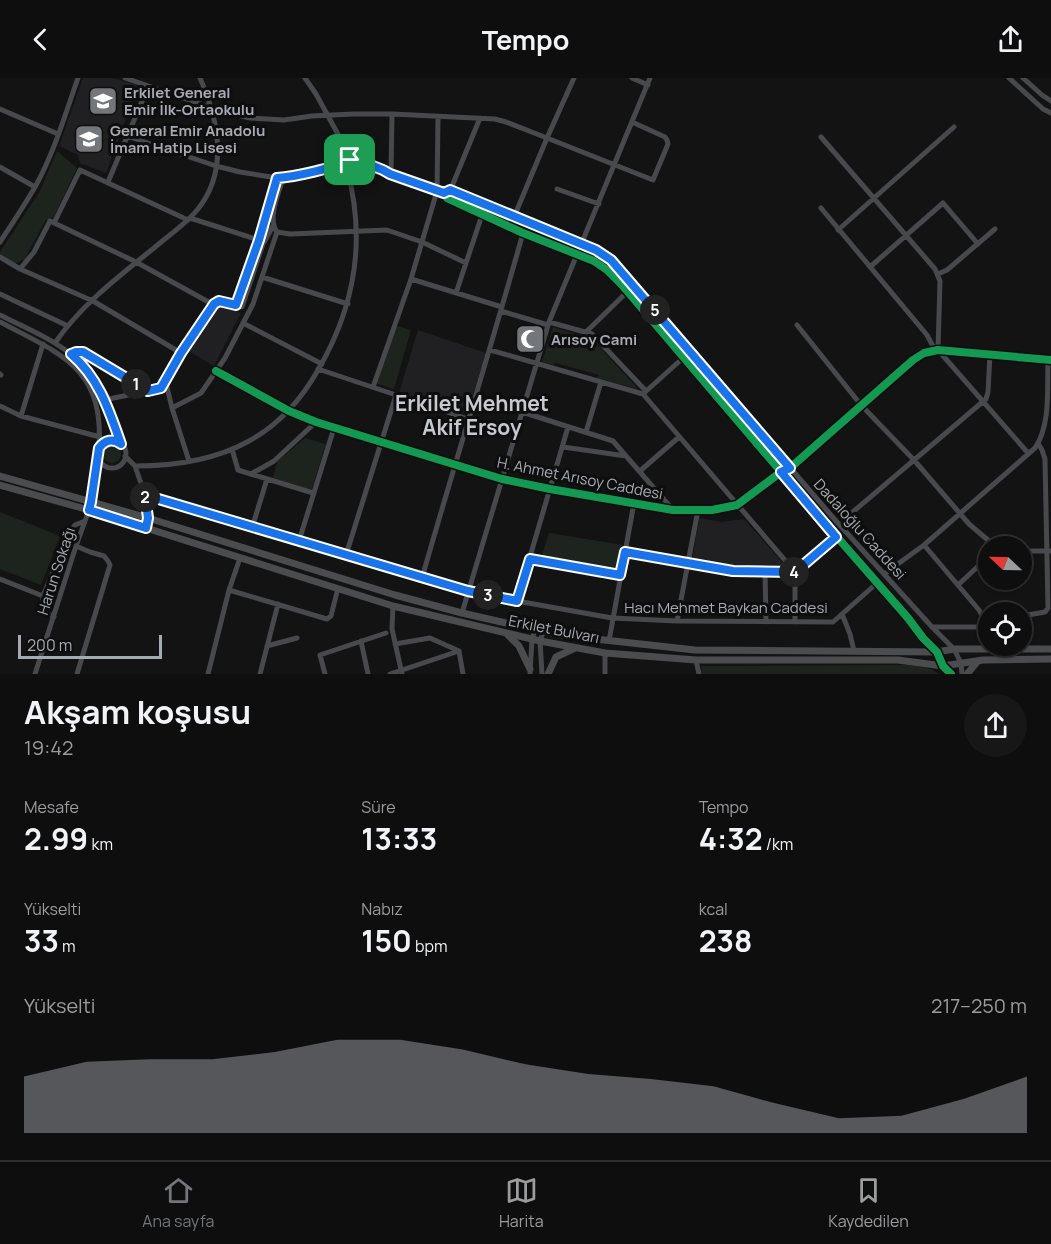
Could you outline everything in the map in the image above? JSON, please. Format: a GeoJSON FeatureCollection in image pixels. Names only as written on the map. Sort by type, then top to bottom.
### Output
{"type":"FeatureCollection","features":[{"type":"Feature","properties":{"kind":"main road","name":"Erkilet Bulvarı"},"geometry":{"type":"LineString","coordinates":[[0,476],[148,518],[395,595],[559,635],[695,650],[937,652],[954,649],[1051,649]]}},
{"type":"Feature","properties":{"kind":"main road","name":"Erkilet Bulvarı"},"geometry":{"type":"LineString","coordinates":[[0,485],[89,510],[393,606],[536,640],[605,653],[696,660],[898,660],[943,666],[983,660],[1051,659]]}},
{"type":"Feature","properties":{"kind":"main road"},"geometry":{"type":"LineString","coordinates":[[89,510],[91,502]]}},
{"type":"Feature","properties":{"kind":"main road"},"geometry":{"type":"LineString","coordinates":[[146,528],[148,518]]}},
{"type":"Feature","properties":{"kind":"main road"},"geometry":{"type":"LineString","coordinates":[[506,633],[519,646],[530,672]]}},
{"type":"Feature","properties":{"kind":"main road"},"geometry":{"type":"LineString","coordinates":[[548,674],[556,657],[575,648]]}},
{"type":"Feature","properties":{"kind":"main road"},"geometry":{"type":"LineString","coordinates":[[967,674],[978,661]]}},
{"type":"Feature","properties":{"kind":"street"},"geometry":{"type":"LineString","coordinates":[[0,243],[35,187],[58,134],[77,78]]}},
{"type":"Feature","properties":{"kind":"street"},"geometry":{"type":"LineString","coordinates":[[125,78],[138,80],[148,87],[211,108],[240,116],[273,120],[353,114],[501,120],[652,180],[668,141],[666,137],[632,122]]}},
{"type":"Feature","properties":{"kind":"street"},"geometry":{"type":"LineString","coordinates":[[55,343],[93,301],[189,219],[207,195],[216,166],[217,134],[211,108],[200,78]]}},
{"type":"Feature","properties":{"kind":"street"},"geometry":{"type":"LineString","coordinates":[[135,466],[206,458],[250,441],[267,430],[289,411],[302,395],[320,367],[338,331],[348,304],[355,264],[356,232],[350,165],[344,159],[340,138],[305,78]]}},
{"type":"Feature","properties":{"kind":"street"},"geometry":{"type":"LineString","coordinates":[[514,217],[574,78]]}},
{"type":"Feature","properties":{"kind":"street"},"geometry":{"type":"LineString","coordinates":[[632,78],[648,84]]}},
{"type":"Feature","properties":{"kind":"street"},"geometry":{"type":"LineString","coordinates":[[462,613],[549,324],[650,78]]}},
{"type":"Feature","properties":{"kind":"street"},"geometry":{"type":"LineString","coordinates":[[1009,78],[1043,109],[1051,113]]}},
{"type":"Feature","properties":{"kind":"street"},"geometry":{"type":"LineString","coordinates":[[1023,78],[1051,101]]}},
{"type":"Feature","properties":{"kind":"street"},"geometry":{"type":"LineString","coordinates":[[108,182],[148,87]]}},
{"type":"Feature","properties":{"kind":"street"},"geometry":{"type":"LineString","coordinates":[[0,109],[58,134]]}},
{"type":"Feature","properties":{"kind":"street"},"geometry":{"type":"LineString","coordinates":[[389,174],[392,114]]}},
{"type":"Feature","properties":{"kind":"street"},"geometry":{"type":"LineString","coordinates":[[373,387],[411,279],[437,191],[438,117]]}},
{"type":"Feature","properties":{"kind":"street"},"geometry":{"type":"LineString","coordinates":[[447,192],[480,118]]}},
{"type":"Feature","properties":{"kind":"street"},"geometry":{"type":"LineString","coordinates":[[838,230],[954,127]]}},
{"type":"Feature","properties":{"kind":"street"},"geometry":{"type":"LineString","coordinates":[[128,136],[216,166],[252,175],[280,178],[342,163],[350,165]]}},
{"type":"Feature","properties":{"kind":"street"},"geometry":{"type":"LineString","coordinates":[[821,137],[938,274],[940,281],[937,350]]}},
{"type":"Feature","properties":{"kind":"street","name":"Dadaloğlu Caddesi"},"geometry":{"type":"LineString","coordinates":[[350,165],[447,192],[514,217],[581,244],[600,253],[616,265],[790,468],[954,649],[961,663]]}},
{"type":"Feature","properties":{"kind":"street"},"geometry":{"type":"LineString","coordinates":[[0,167],[35,187]]}},
{"type":"Feature","properties":{"kind":"street"},"geometry":{"type":"LineString","coordinates":[[54,224],[81,170],[189,219],[259,240]]}},
{"type":"Feature","properties":{"kind":"street"},"geometry":{"type":"LineString","coordinates":[[239,306],[263,244],[273,226],[280,178]]}},
{"type":"Feature","properties":{"kind":"street"},"geometry":{"type":"LineString","coordinates":[[239,306],[280,178]]}},
{"type":"Feature","properties":{"kind":"street"},"geometry":{"type":"LineString","coordinates":[[557,189],[599,204]]}},
{"type":"Feature","properties":{"kind":"street","name":"Dadaloğlu Caddesi"},"geometry":{"type":"LineString","coordinates":[[447,192],[447,198],[482,215],[594,261],[607,270],[937,652],[943,666]]}},
{"type":"Feature","properties":{"kind":"street"},"geometry":{"type":"LineString","coordinates":[[870,267],[943,203],[978,244]]}},
{"type":"Feature","properties":{"kind":"street"},"geometry":{"type":"LineString","coordinates":[[820,208],[927,335],[937,350],[1029,453]]}},
{"type":"Feature","properties":{"kind":"street"},"geometry":{"type":"LineString","coordinates":[[456,293],[482,215]]}},
{"type":"Feature","properties":{"kind":"street"},"geometry":{"type":"LineString","coordinates":[[20,269],[34,252],[50,221],[136,262],[214,304]]}},
{"type":"Feature","properties":{"kind":"street"},"geometry":{"type":"LineString","coordinates":[[273,226],[277,232],[290,234],[391,231],[422,242],[466,264]]}},
{"type":"Feature","properties":{"kind":"street"},"geometry":{"type":"LineString","coordinates":[[938,274],[947,270],[995,229]]}},
{"type":"Feature","properties":{"kind":"street"},"geometry":{"type":"LineString","coordinates":[[172,408],[201,393],[225,358],[250,310],[277,232]]}},
{"type":"Feature","properties":{"kind":"street"},"geometry":{"type":"LineString","coordinates":[[422,578],[524,233]]}},
{"type":"Feature","properties":{"kind":"street"},"geometry":{"type":"LineString","coordinates":[[0,257],[20,269],[93,301],[181,353]]}},
{"type":"Feature","properties":{"kind":"street"},"geometry":{"type":"LineString","coordinates":[[262,277],[348,304]]}},
{"type":"Feature","properties":{"kind":"street"},"geometry":{"type":"LineString","coordinates":[[411,279],[549,324],[592,334],[645,393],[679,437],[795,572],[795,622]]}},
{"type":"Feature","properties":{"kind":"street"},"geometry":{"type":"LineString","coordinates":[[586,332],[627,292]]}},
{"type":"Feature","properties":{"kind":"street"},"geometry":{"type":"LineString","coordinates":[[0,294],[68,326]]}},
{"type":"Feature","properties":{"kind":"street"},"geometry":{"type":"LineString","coordinates":[[161,388],[214,304],[219,301],[250,310]]}},
{"type":"Feature","properties":{"kind":"street"},"geometry":{"type":"LineString","coordinates":[[0,315],[55,343],[71,354],[88,371],[104,400],[124,448],[125,456],[120,465],[111,468],[103,465],[98,455]]}},
{"type":"Feature","properties":{"kind":"street"},"geometry":{"type":"LineString","coordinates":[[0,322],[43,344],[72,364],[95,396],[100,437],[91,502]]}},
{"type":"Feature","properties":{"kind":"street"},"geometry":{"type":"LineString","coordinates":[[243,323],[320,367],[468,419]]}},
{"type":"Feature","properties":{"kind":"street"},"geometry":{"type":"LineString","coordinates":[[796,325],[861,405],[914,460],[969,524],[983,536]]}},
{"type":"Feature","properties":{"kind":"street"},"geometry":{"type":"LineString","coordinates":[[21,416],[43,344]]}},
{"type":"Feature","properties":{"kind":"street"},"geometry":{"type":"LineString","coordinates":[[490,350],[645,393]]}},
{"type":"Feature","properties":{"kind":"street"},"geometry":{"type":"LineString","coordinates":[[884,574],[924,545],[1029,453],[1038,443],[1046,421],[1049,360],[937,350]]}},
{"type":"Feature","properties":{"kind":"street","name":"H. Ahmet Arısoy Caddesi"},"geometry":{"type":"LineString","coordinates":[[216,371],[289,411],[316,422],[502,479],[673,510],[712,510],[737,505],[781,472],[790,468],[913,360],[924,353],[937,350]]}},
{"type":"Feature","properties":{"kind":"street"},"geometry":{"type":"LineString","coordinates":[[71,354],[83,352],[148,391]]}},
{"type":"Feature","properties":{"kind":"street"},"geometry":{"type":"LineString","coordinates":[[848,516],[986,399],[990,354]]}},
{"type":"Feature","properties":{"kind":"street"},"geometry":{"type":"LineString","coordinates":[[645,393],[683,358]]}},
{"type":"Feature","properties":{"kind":"street"},"geometry":{"type":"LineString","coordinates":[[586,432],[601,382]]}},
{"type":"Feature","properties":{"kind":"street"},"geometry":{"type":"LineString","coordinates":[[104,400],[167,387],[189,461]]}},
{"type":"Feature","properties":{"kind":"street"},"geometry":{"type":"LineString","coordinates":[[346,555],[396,395]]}},
{"type":"Feature","properties":{"kind":"street"},"geometry":{"type":"LineString","coordinates":[[0,406],[21,416],[100,437]]}},
{"type":"Feature","properties":{"kind":"street"},"geometry":{"type":"LineString","coordinates":[[522,412],[613,441],[673,510]]}},
{"type":"Feature","properties":{"kind":"street"},"geometry":{"type":"LineString","coordinates":[[251,474],[274,461],[316,422]]}},
{"type":"Feature","properties":{"kind":"street"},"geometry":{"type":"LineString","coordinates":[[517,601],[568,427]]}},
{"type":"Feature","properties":{"kind":"street"},"geometry":{"type":"LineString","coordinates":[[299,542],[334,428]]}},
{"type":"Feature","properties":{"kind":"street"},"geometry":{"type":"LineString","coordinates":[[640,471],[679,437]]}},
{"type":"Feature","properties":{"kind":"street"},"geometry":{"type":"LineString","coordinates":[[99,448],[109,440],[121,444]]}},
{"type":"Feature","properties":{"kind":"street"},"geometry":{"type":"LineString","coordinates":[[1032,614],[1047,610],[1049,551],[1045,459],[1038,443]]}},
{"type":"Feature","properties":{"kind":"street"},"geometry":{"type":"LineString","coordinates":[[563,447],[626,456]]}},
{"type":"Feature","properties":{"kind":"street"},"geometry":{"type":"LineString","coordinates":[[232,449],[238,470],[313,493]]}},
{"type":"Feature","properties":{"kind":"street"},"geometry":{"type":"LineString","coordinates":[[125,456],[135,466],[145,495],[148,518]]}},
{"type":"Feature","properties":{"kind":"street"},"geometry":{"type":"LineString","coordinates":[[252,528],[267,479]]}},
{"type":"Feature","properties":{"kind":"street"},"geometry":{"type":"LineString","coordinates":[[827,493],[892,568]]}},
{"type":"Feature","properties":{"kind":"street","name":"Hacı Mehmet Baykan Caddesi"},"geometry":{"type":"LineString","coordinates":[[145,495],[468,591],[612,618],[677,621],[833,622],[877,583]]}},
{"type":"Feature","properties":{"kind":"street"},"geometry":{"type":"LineString","coordinates":[[609,641],[634,503]]}},
{"type":"Feature","properties":{"kind":"street","name":"Harun Sokağı"},"geometry":{"type":"LineString","coordinates":[[35,674],[75,546],[89,510]]}},
{"type":"Feature","properties":{"kind":"street"},"geometry":{"type":"LineString","coordinates":[[677,621],[698,510]]}},
{"type":"Feature","properties":{"kind":"street"},"geometry":{"type":"LineString","coordinates":[[54,617],[43,608],[43,596],[70,531],[75,525],[85,521]]}},
{"type":"Feature","properties":{"kind":"street"},"geometry":{"type":"LineString","coordinates":[[625,552],[733,571],[795,572],[836,537]]}},
{"type":"Feature","properties":{"kind":"street"},"geometry":{"type":"LineString","coordinates":[[924,545],[978,608]]}},
{"type":"Feature","properties":{"kind":"street"},"geometry":{"type":"LineString","coordinates":[[75,546],[104,556],[110,565],[77,674]]}},
{"type":"Feature","properties":{"kind":"street"},"geometry":{"type":"LineString","coordinates":[[1032,551],[1049,551]]}},
{"type":"Feature","properties":{"kind":"street"},"geometry":{"type":"LineString","coordinates":[[208,674],[240,558]]}},
{"type":"Feature","properties":{"kind":"street"},"geometry":{"type":"LineString","coordinates":[[530,559],[620,575]]}},
{"type":"Feature","properties":{"kind":"street"},"geometry":{"type":"LineString","coordinates":[[958,585],[978,566]]}},
{"type":"Feature","properties":{"kind":"street"},"geometry":{"type":"LineString","coordinates":[[765,572],[766,622]]}},
{"type":"Feature","properties":{"kind":"street"},"geometry":{"type":"LineString","coordinates":[[0,579],[43,596]]}},
{"type":"Feature","properties":{"kind":"street"},"geometry":{"type":"LineString","coordinates":[[230,590],[327,619],[330,616],[338,588]]}},
{"type":"Feature","properties":{"kind":"street"},"geometry":{"type":"LineString","coordinates":[[260,674],[278,604]]}},
{"type":"Feature","properties":{"kind":"street"},"geometry":{"type":"LineString","coordinates":[[393,606],[392,629],[401,672]]}},
{"type":"Feature","properties":{"kind":"street"},"geometry":{"type":"LineString","coordinates":[[842,614],[854,651]]}},
{"type":"Feature","properties":{"kind":"street"},"geometry":{"type":"LineString","coordinates":[[932,627],[978,626]]}},
{"type":"Feature","properties":{"kind":"street"},"geometry":{"type":"LineString","coordinates":[[530,672],[539,631]]}},
{"type":"Feature","properties":{"kind":"street"},"geometry":{"type":"LineString","coordinates":[[326,674],[320,655],[386,633]]}},
{"type":"Feature","properties":{"kind":"street"},"geometry":{"type":"LineString","coordinates":[[267,646],[297,638]]}},
{"type":"Feature","properties":{"kind":"street"},"geometry":{"type":"LineString","coordinates":[[395,644],[430,638],[459,651]]}},
{"type":"Feature","properties":{"kind":"street"},"geometry":{"type":"LineString","coordinates":[[536,640],[542,674]]}},
{"type":"Feature","properties":{"kind":"street"},"geometry":{"type":"LineString","coordinates":[[361,641],[368,674]]}},
{"type":"Feature","properties":{"kind":"street"},"geometry":{"type":"LineString","coordinates":[[390,674],[459,651]]}},
{"type":"Feature","properties":{"kind":"street"},"geometry":{"type":"LineString","coordinates":[[459,651],[463,674]]}},
{"type":"Feature","properties":{"kind":"street"},"geometry":{"type":"LineString","coordinates":[[605,653],[606,674]]}},
{"type":"Feature","properties":{"kind":"street"},"geometry":{"type":"LineString","coordinates":[[696,660],[699,674]]}},
{"type":"Feature","properties":{"kind":"street"},"geometry":{"type":"LineString","coordinates":[[961,663],[962,674]]}},
{"type":"Feature","properties":{"kind":"street"},"geometry":{"type":"LineString","coordinates":[[943,666],[951,674]]}},
{"type":"Feature","properties":{"kind":"shaded area"},"geometry":{"type":"Polygon","coordinates":[[[83,78],[112,78],[135,84],[137,87],[106,173],[80,163],[78,155],[59,146],[83,78]]]}},
{"type":"Feature","properties":{"kind":"shaded area"},"geometry":{"type":"Polygon","coordinates":[[[57,151],[77,168],[54,217],[45,221],[25,259],[14,264],[0,255],[0,252],[40,191],[57,151]]]}},
{"type":"Feature","properties":{"kind":"shaded area"},"geometry":{"type":"Polygon","coordinates":[[[216,303],[241,313],[214,366],[188,351],[216,303]]]}},
{"type":"Feature","properties":{"kind":"shaded area"},"geometry":{"type":"Polygon","coordinates":[[[393,325],[411,330],[394,389],[375,383],[393,325]]]}},
{"type":"Feature","properties":{"kind":"shaded area"},"geometry":{"type":"Polygon","coordinates":[[[553,327],[592,339],[638,389],[597,378],[599,375],[556,363],[553,365],[542,362],[553,327]]]}},
{"type":"Feature","properties":{"kind":"shaded area"},"geometry":{"type":"Polygon","coordinates":[[[418,330],[486,353],[467,414],[399,393],[418,330]]]}},
{"type":"Feature","properties":{"kind":"shaded area"},"geometry":{"type":"Polygon","coordinates":[[[305,438],[326,444],[311,491],[273,478],[277,462],[305,438]]]}},
{"type":"Feature","properties":{"kind":"shaded area"},"geometry":{"type":"Polygon","coordinates":[[[108,445],[116,445],[121,450],[119,461],[108,463],[103,458],[103,450],[108,445]]]}},
{"type":"Feature","properties":{"kind":"shaded area"},"geometry":{"type":"Polygon","coordinates":[[[0,512],[60,536],[41,585],[0,569],[0,512]]]}},
{"type":"Feature","properties":{"kind":"shaded area"},"geometry":{"type":"Polygon","coordinates":[[[699,518],[721,522],[744,519],[784,564],[782,568],[731,568],[692,561],[699,518]]]}},
{"type":"Feature","properties":{"kind":"shaded area"},"geometry":{"type":"Polygon","coordinates":[[[549,533],[623,545],[619,569],[542,555],[549,533]]]}},
{"type":"Feature","properties":{"kind":"shaded area"},"geometry":{"type":"Polygon","coordinates":[[[906,665],[927,668],[938,674],[702,674],[701,666],[906,665]]]}},
{"type":"Feature","properties":{"kind":"cycle path"},"geometry":{"type":"LineString","coordinates":[[354,161],[444,193],[447,198],[523,233],[594,261],[607,270],[937,652],[943,666],[951,674]]}},
{"type":"Feature","properties":{"kind":"cycle path"},"geometry":{"type":"LineString","coordinates":[[216,371],[289,411],[316,422],[502,479],[673,510],[712,510],[737,505],[781,472],[790,468],[913,360],[924,353],[938,350],[1051,360]]}},
{"type":"Feature","properties":{"kind":"place","name":"Erkilet General Emir İlk-Ortaokulu"},"geometry":{"type":"Point","coordinates":[103,101]}},
{"type":"Feature","properties":{"kind":"place","name":"General Emir Anadolu İmam Hatip Lisesi"},"geometry":{"type":"Point","coordinates":[89,139]}},
{"type":"Feature","properties":{"kind":"place","name":"Arısoy Cami"},"geometry":{"type":"Point","coordinates":[530,339]}},
{"type":"Feature","properties":{"kind":"district","name":"Erkilet Mehmet Akif Ersoy"},"geometry":{"type":"Point","coordinates":[472,415]}},
{"type":"Feature","properties":{"kind":"route"},"geometry":{"type":"LineString","coordinates":[[350,160],[358,160],[444,193],[450,190],[596,250],[611,260],[790,468],[781,472],[836,537],[795,572],[733,571],[625,552],[620,575],[530,559],[517,601],[468,591],[145,495],[148,518],[146,528],[89,510],[99,448],[109,440],[121,444],[95,381],[71,354],[83,352],[148,391],[161,388],[214,304],[219,301],[236,305],[259,240],[277,178],[328,168],[350,160]]}}]}
